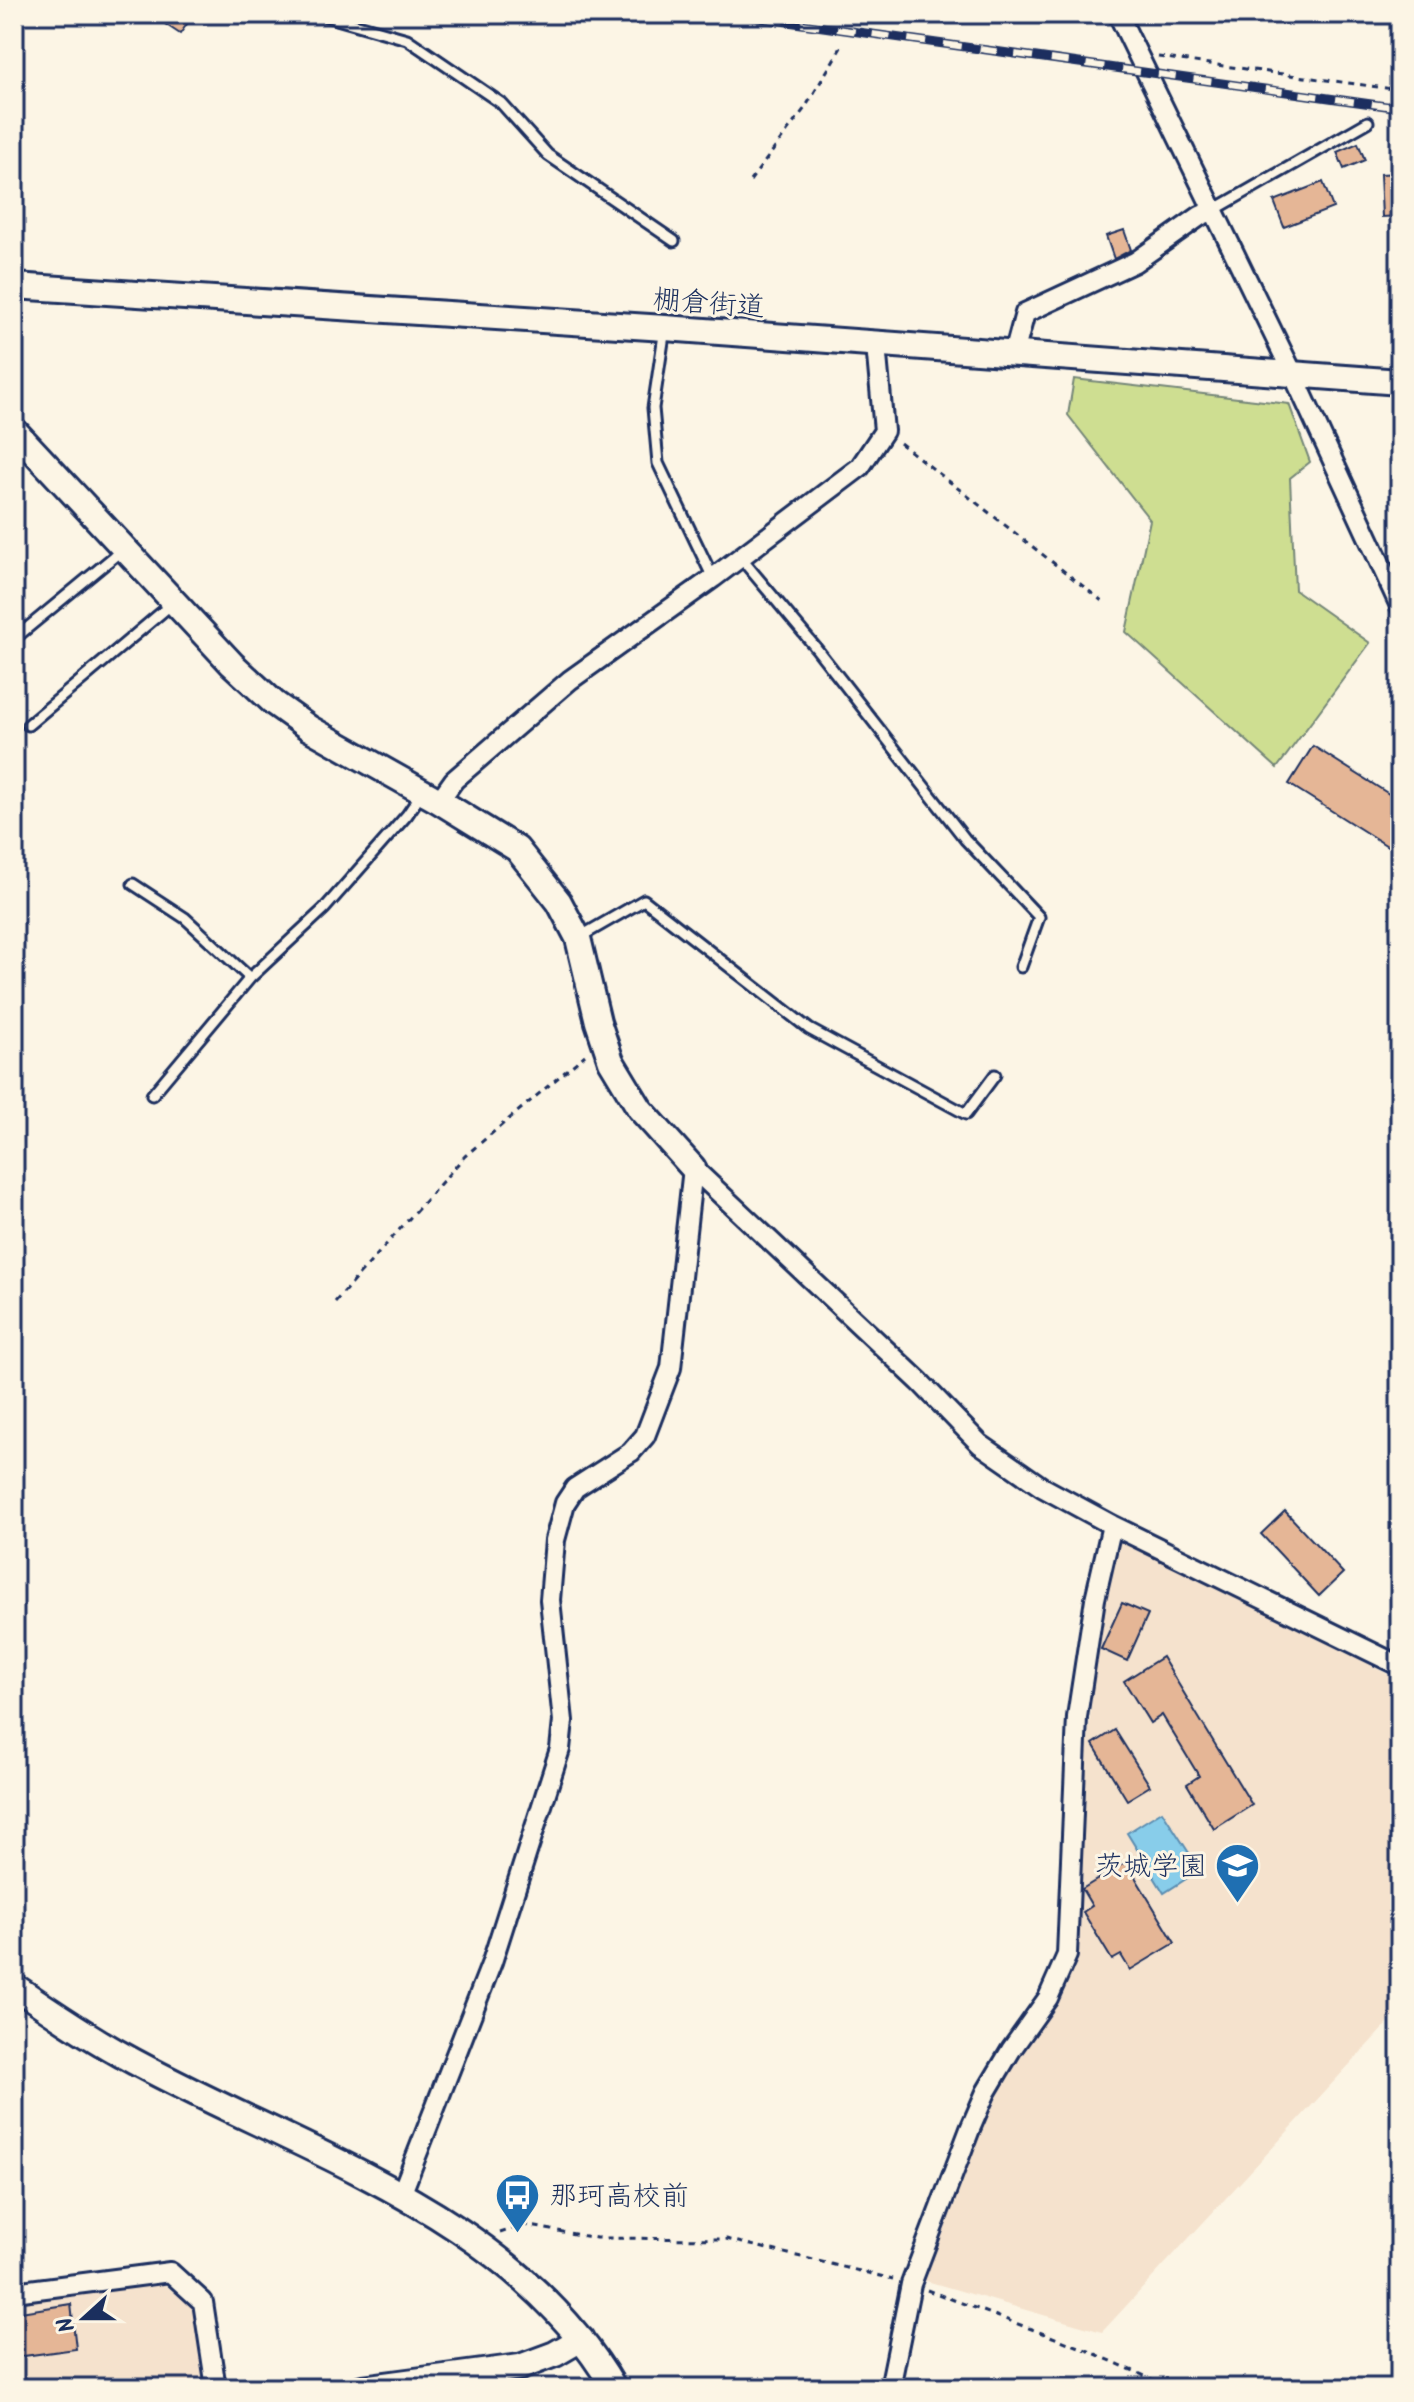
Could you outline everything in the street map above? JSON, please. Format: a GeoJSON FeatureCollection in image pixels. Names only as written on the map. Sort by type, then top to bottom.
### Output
{"type":"FeatureCollection","features":[{"type":"Feature","properties":{"kind":"street"},"geometry":{"type":"LineString","coordinates":[[1118,14],[1292,372],[1400,606]]}},
{"type":"Feature","properties":{"kind":"street"},"geometry":{"type":"LineString","coordinates":[[1014,354],[1025,313],[1135,262],[1200,216],[1214,210]]}},
{"type":"Feature","properties":{"kind":"street","name":"棚倉街道"},"geometry":{"type":"LineString","coordinates":[[14,286],[665,328],[1400,382]]}},
{"type":"Feature","properties":{"kind":"street"},"geometry":{"type":"LineString","coordinates":[[431,797],[570,680],[713,578],[860,467],[884,431],[876,345]]}},
{"type":"Feature","properties":{"kind":"street"},"geometry":{"type":"LineString","coordinates":[[14,430],[232,664],[274,703],[309,728],[517,849],[559,902],[578,938],[611,1061],[640,1109],[693,1168],[920,1382],[980,1444],[1042,1487],[1112,1525],[1400,1666]]}},
{"type":"Feature","properties":{"kind":"street"},"geometry":{"type":"LineString","coordinates":[[401,2195],[492,1962],[560,1749],[563,1721],[550,1600],[555,1540],[565,1503],[575,1488],[631,1452],[645,1436],[671,1368],[693,1168]]}},
{"type":"Feature","properties":{"kind":"street"},"geometry":{"type":"LineString","coordinates":[[890,2388],[911,2284],[949,2180],[986,2092],[1048,1998],[1067,1955],[1077,1717],[1095,1599],[1112,1525]]}},
{"type":"Feature","properties":{"kind":"street"},"geometry":{"type":"LineString","coordinates":[[14,1986],[122,2055],[401,2195],[475,2241],[543,2297],[581,2339],[614,2388]]}},
{"type":"Feature","properties":{"kind":"street"},"geometry":{"type":"LineString","coordinates":[[14,2292],[170,2272],[203,2302],[216,2388]]}},
{"type":"Feature","properties":{"kind":"street"},"geometry":{"type":"LineString","coordinates":[[362,2388],[520,2367],[555,2354],[581,2339]]}},
{"type":"Feature","properties":{"kind":"lane"},"geometry":{"type":"LineString","coordinates":[[319,14],[407,39],[501,103],[548,155],[674,241]]}},
{"type":"Feature","properties":{"kind":"lane"},"geometry":{"type":"LineString","coordinates":[[1214,210],[1368,122]]}},
{"type":"Feature","properties":{"kind":"lane"},"geometry":{"type":"LineString","coordinates":[[665,328],[653,408],[658,463],[713,578]]}},
{"type":"Feature","properties":{"kind":"lane"},"geometry":{"type":"LineString","coordinates":[[14,639],[124,548]]}},
{"type":"Feature","properties":{"kind":"lane"},"geometry":{"type":"LineString","coordinates":[[740,557],[816,648],[965,839],[1039,917],[1021,967]]}},
{"type":"Feature","properties":{"kind":"lane"},"geometry":{"type":"LineString","coordinates":[[28,725],[174,602]]}},
{"type":"Feature","properties":{"kind":"lane"},"geometry":{"type":"LineString","coordinates":[[152,1095],[250,978],[324,909],[407,815],[431,797]]}},
{"type":"Feature","properties":{"kind":"lane"},"geometry":{"type":"LineString","coordinates":[[133,884],[185,918],[250,978]]}},
{"type":"Feature","properties":{"kind":"lane"},"geometry":{"type":"LineString","coordinates":[[578,938],[644,900],[809,1029],[966,1114],[995,1075]]}},
{"type":"Feature","properties":{"kind":"path"},"geometry":{"type":"LineString","coordinates":[[750,181],[805,108],[843,44]]}},
{"type":"Feature","properties":{"kind":"path"},"geometry":{"type":"LineString","coordinates":[[1138,54],[1400,90]]}},
{"type":"Feature","properties":{"kind":"path"},"geometry":{"type":"LineString","coordinates":[[884,431],[1102,601]]}},
{"type":"Feature","properties":{"kind":"path"},"geometry":{"type":"LineString","coordinates":[[335,1302],[465,1156],[604,1039]]}},
{"type":"Feature","properties":{"kind":"path"},"geometry":{"type":"LineString","coordinates":[[475,2241],[525,2225],[596,2238],[726,2239],[911,2284],[1082,2348],[1172,2388]]}},
{"type":"Feature","properties":{"kind":"shaded area","name":"茨城学園"},"geometry":{"type":"Polygon","coordinates":[[[1118,1539],[1328,1642],[1400,1681],[1400,2010],[1102,2332],[923,2280],[946,2205],[984,2116],[1029,2036],[1058,1999],[1074,1951],[1078,1857],[1095,1660],[1118,1539]]]}},
{"type":"Feature","properties":{"kind":"shaded area"},"geometry":{"type":"Polygon","coordinates":[[[161,2282],[194,2308],[206,2388],[14,2388],[14,2301],[161,2282]]]}},
{"type":"Feature","properties":{"kind":"green space"},"geometry":{"type":"Polygon","coordinates":[[[1074,379],[1289,404],[1310,462],[1290,478],[1295,590],[1370,643],[1277,768],[1126,632],[1150,520],[1068,415],[1074,379]]]}},
{"type":"Feature","properties":{"kind":"water"},"geometry":{"type":"Polygon","coordinates":[[[1162,1811],[1200,1870],[1164,1893],[1127,1833],[1162,1811]]]}},
{"type":"Feature","properties":{"kind":"building"},"geometry":{"type":"Polygon","coordinates":[[[150,14],[194,14],[180,34],[150,14]]]}},
{"type":"Feature","properties":{"kind":"building"},"geometry":{"type":"Polygon","coordinates":[[[1358,143],[1365,160],[1344,169],[1337,152],[1358,143]]]}},
{"type":"Feature","properties":{"kind":"building"},"geometry":{"type":"Polygon","coordinates":[[[1400,173],[1400,216],[1382,217],[1380,174],[1400,173]]]}},
{"type":"Feature","properties":{"kind":"building"},"geometry":{"type":"Polygon","coordinates":[[[1323,182],[1333,208],[1284,227],[1274,201],[1323,182]]]}},
{"type":"Feature","properties":{"kind":"building"},"geometry":{"type":"Polygon","coordinates":[[[1124,230],[1131,250],[1114,259],[1106,236],[1124,230]]]}},
{"type":"Feature","properties":{"kind":"building"},"geometry":{"type":"Polygon","coordinates":[[[1313,746],[1400,801],[1400,854],[1289,784],[1313,746]]]}},
{"type":"Feature","properties":{"kind":"building"},"geometry":{"type":"Polygon","coordinates":[[[1285,1511],[1343,1573],[1319,1596],[1261,1534],[1285,1511]]]}},
{"type":"Feature","properties":{"kind":"building"},"geometry":{"type":"Polygon","coordinates":[[[1122,1603],[1148,1614],[1127,1661],[1101,1649],[1122,1603]]]}},
{"type":"Feature","properties":{"kind":"building"},"geometry":{"type":"Polygon","coordinates":[[[1162,1657],[1252,1805],[1214,1829],[1187,1784],[1199,1776],[1162,1715],[1150,1723],[1124,1681],[1162,1657]]]}},
{"type":"Feature","properties":{"kind":"building"},"geometry":{"type":"Polygon","coordinates":[[[1115,1730],[1150,1786],[1127,1800],[1093,1744],[1115,1730]]]}},
{"type":"Feature","properties":{"kind":"building"},"geometry":{"type":"Polygon","coordinates":[[[1126,1862],[1175,1943],[1130,1970],[1121,1955],[1112,1960],[1083,1912],[1092,1906],[1082,1889],[1126,1862]]]}},
{"type":"Feature","properties":{"kind":"building"},"geometry":{"type":"Polygon","coordinates":[[[71,2304],[76,2349],[16,2357],[14,2313],[71,2304]]]}},
{"type":"Feature","properties":{"kind":"railway"},"geometry":{"type":"LineString","coordinates":[[730,14],[1400,108]]}},
{"type":"Feature","properties":{"kind":"place","name":"茨城学園"},"geometry":{"type":"Point","coordinates":[1238,1904]}},
{"type":"Feature","properties":{"kind":"place","name":"那珂高校前"},"geometry":{"type":"Point","coordinates":[518,2234]}}]}
